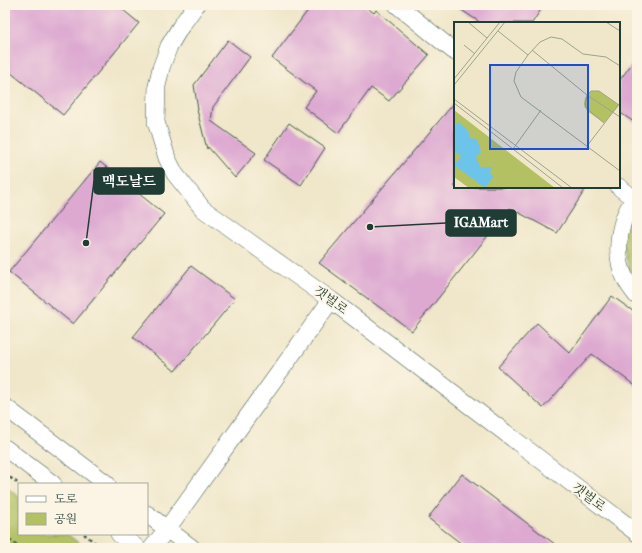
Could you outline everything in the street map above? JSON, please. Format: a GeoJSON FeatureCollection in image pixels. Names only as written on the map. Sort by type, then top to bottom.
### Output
{"type":"FeatureCollection","features":[{"type":"Feature","properties":{"kind":"street","name":"갯벌로"},"geometry":{"type":"LineString","coordinates":[[196,5],[170,46],[161,68],[157,86],[156,122],[167,158],[175,174],[203,209],[332,300],[637,532]]}},
{"type":"Feature","properties":{"kind":"street"},"geometry":{"type":"LineString","coordinates":[[397,5],[454,51]]}},
{"type":"Feature","properties":{"kind":"street"},"geometry":{"type":"LineString","coordinates":[[620,188],[636,199],[625,217],[620,235],[619,258],[625,278],[637,296]]}},
{"type":"Feature","properties":{"kind":"street"},"geometry":{"type":"LineString","coordinates":[[152,548],[332,300]]}},
{"type":"Feature","properties":{"kind":"street"},"geometry":{"type":"LineString","coordinates":[[5,406],[106,483]]}},
{"type":"Feature","properties":{"kind":"street"},"geometry":{"type":"LineString","coordinates":[[5,448],[52,483]]}},
{"type":"Feature","properties":{"kind":"street"},"geometry":{"type":"LineString","coordinates":[[148,515],[192,548]]}},
{"type":"Feature","properties":{"kind":"street"},"geometry":{"type":"LineString","coordinates":[[119,535],[137,548]]}},
{"type":"Feature","properties":{"kind":"path"},"geometry":{"type":"LineString","coordinates":[[5,474],[18,483]]}},
{"type":"Feature","properties":{"kind":"path"},"geometry":{"type":"LineString","coordinates":[[85,535],[102,548]]}},
{"type":"Feature","properties":{"kind":"path"},"geometry":{"type":"LineString","coordinates":[[5,536],[21,548]]}},
{"type":"Feature","properties":{"kind":"green space"},"geometry":{"type":"Polygon","coordinates":[[[637,196],[637,296],[620,235],[637,196]]]}},
{"type":"Feature","properties":{"kind":"green space"},"geometry":{"type":"Polygon","coordinates":[[[5,486],[18,496],[18,535],[68,535],[85,548],[5,548],[5,486]]]}},
{"type":"Feature","properties":{"kind":"building"},"geometry":{"type":"Polygon","coordinates":[[[5,5],[117,5],[139,23],[63,115],[5,68],[5,5]]]}},
{"type":"Feature","properties":{"kind":"building"},"geometry":{"type":"Polygon","coordinates":[[[312,5],[363,5],[374,13],[376,10],[429,55],[389,101],[371,88],[338,133],[304,107],[316,91],[272,58],[312,5]]]}},
{"type":"Feature","properties":{"kind":"building"},"geometry":{"type":"Polygon","coordinates":[[[454,5],[544,5],[533,22],[480,22],[454,5]]]}},
{"type":"Feature","properties":{"kind":"building"},"geometry":{"type":"Polygon","coordinates":[[[228,40],[250,57],[213,107],[211,121],[256,153],[235,178],[208,147],[207,149],[197,110],[194,85],[228,40]]]}},
{"type":"Feature","properties":{"kind":"building"},"geometry":{"type":"Polygon","coordinates":[[[637,57],[637,124],[620,113],[620,80],[637,57]]]}},
{"type":"Feature","properties":{"kind":"building"},"geometry":{"type":"Polygon","coordinates":[[[454,103],[454,188],[586,188],[557,233],[510,208],[412,331],[319,263],[454,103]]]}},
{"type":"Feature","properties":{"kind":"building"},"geometry":{"type":"Polygon","coordinates":[[[289,123],[325,148],[301,185],[264,160],[289,123]]]}},
{"type":"Feature","properties":{"kind":"building"},"geometry":{"type":"Polygon","coordinates":[[[100,162],[164,214],[73,324],[9,272],[100,162]]]}},
{"type":"Feature","properties":{"kind":"building"},"geometry":{"type":"Polygon","coordinates":[[[191,266],[235,299],[175,371],[133,337],[191,266]]]}},
{"type":"Feature","properties":{"kind":"building"},"geometry":{"type":"Polygon","coordinates":[[[612,296],[637,314],[637,387],[592,354],[543,408],[498,367],[537,323],[570,353],[612,296]]]}},
{"type":"Feature","properties":{"kind":"building"},"geometry":{"type":"Polygon","coordinates":[[[462,474],[560,548],[467,548],[428,518],[462,474]]]}},
{"type":"Feature","properties":{"kind":"place","name":"IGAMart"},"geometry":{"type":"Point","coordinates":[370,227]}},
{"type":"Feature","properties":{"kind":"place","name":"맥도날드"},"geometry":{"type":"Point","coordinates":[86,243]}}]}
